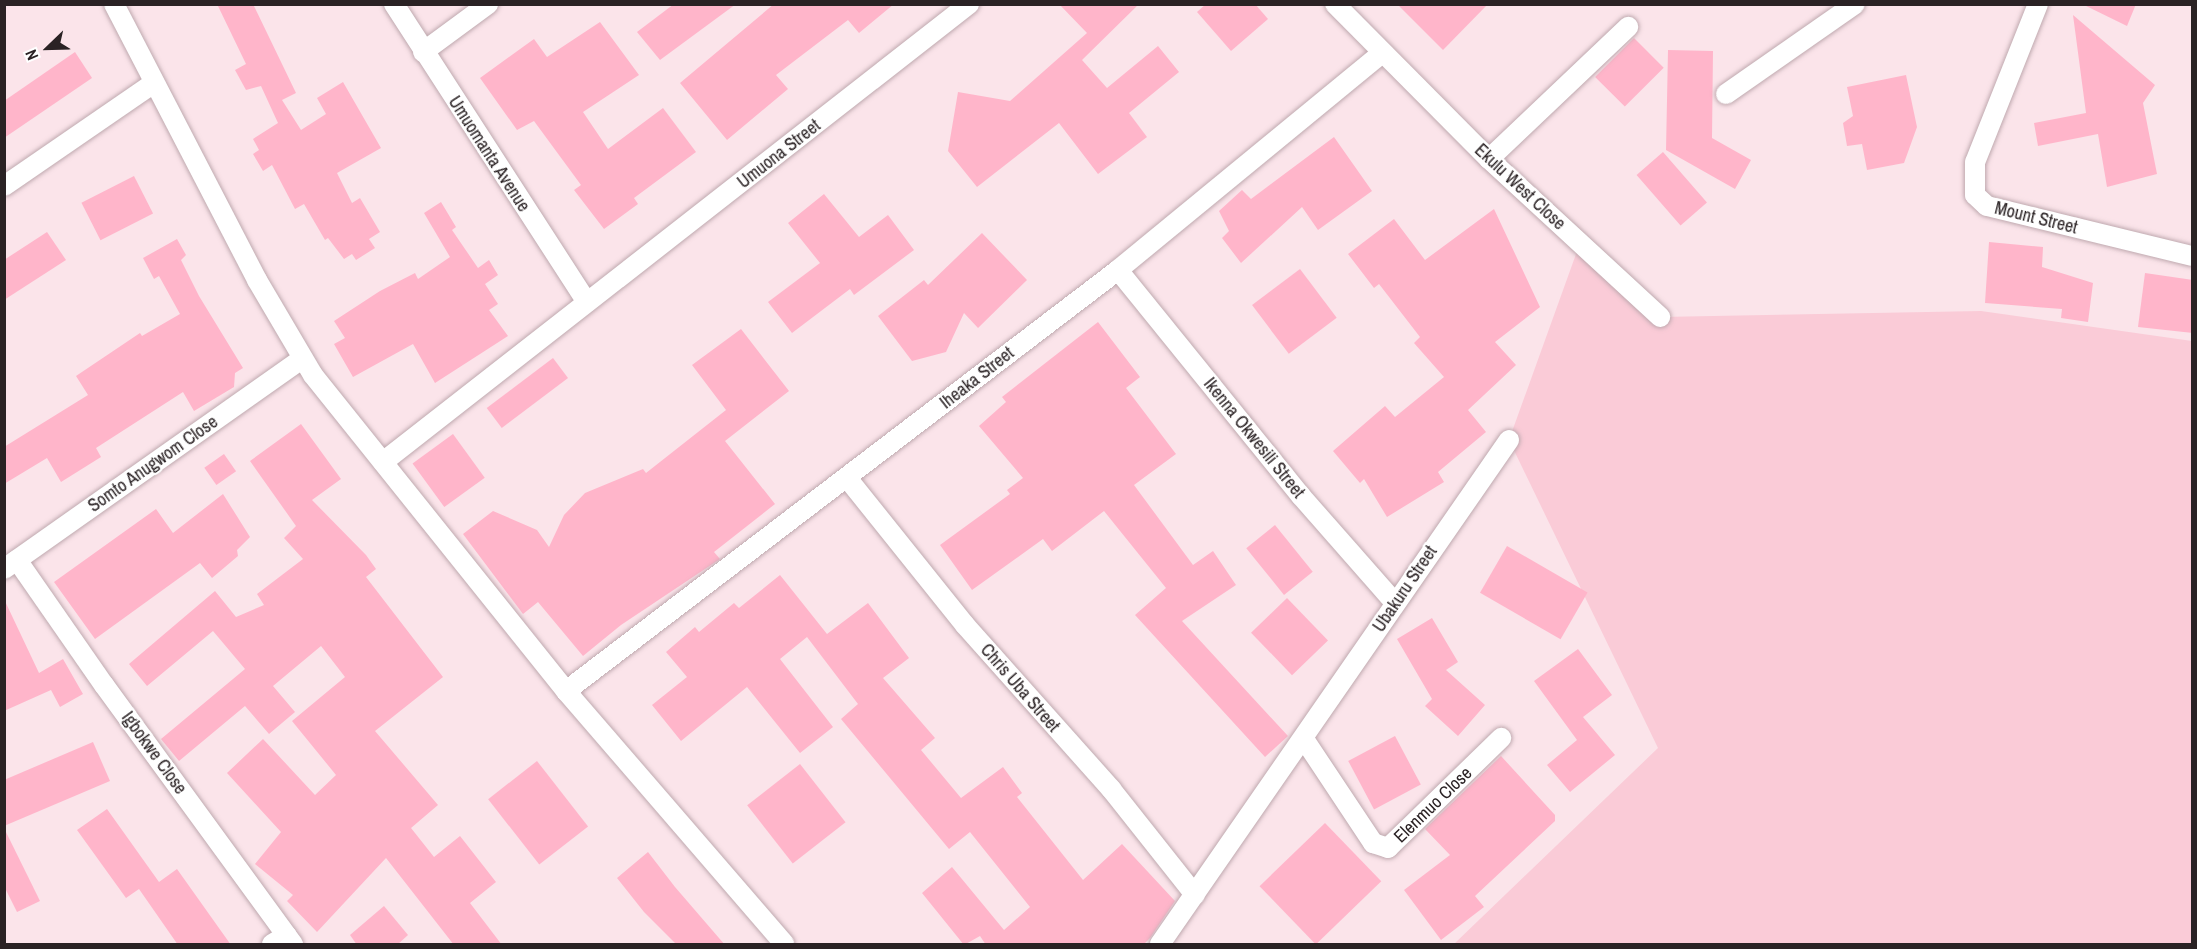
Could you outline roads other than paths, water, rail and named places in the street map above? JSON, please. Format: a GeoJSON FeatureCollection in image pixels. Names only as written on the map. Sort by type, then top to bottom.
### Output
{"type":"FeatureCollection","features":[{"type":"Feature","properties":{"kind":"street"},"geometry":{"type":"LineString","coordinates":[[114,4],[302,359],[566,692],[784,945]]}},
{"type":"Feature","properties":{"kind":"street","name":"Umuomanta Avenue"},"geometry":{"type":"LineString","coordinates":[[394,4],[587,302]]}},
{"type":"Feature","properties":{"kind":"street"},"geometry":{"type":"LineString","coordinates":[[423,52],[488,4]]}},
{"type":"Feature","properties":{"kind":"street","name":"Umuona Street"},"geometry":{"type":"LineString","coordinates":[[383,462],[969,4]]}},
{"type":"Feature","properties":{"kind":"street","name":"Ekulu West Close"},"geometry":{"type":"LineString","coordinates":[[1335,4],[1381,54],[1489,159],[1660,317]]}},
{"type":"Feature","properties":{"kind":"street"},"geometry":{"type":"LineString","coordinates":[[1726,94],[1855,4]]}},
{"type":"Feature","properties":{"kind":"street","name":"Mount Street"},"geometry":{"type":"LineString","coordinates":[[2038,4],[1975,162],[1975,195],[1988,206],[2193,256]]}},
{"type":"Feature","properties":{"kind":"street"},"geometry":{"type":"LineString","coordinates":[[1489,159],[1628,27]]}},
{"type":"Feature","properties":{"kind":"street","name":"Iheaka Street"},"geometry":{"type":"LineString","coordinates":[[566,692],[1118,270],[1381,54]]}},
{"type":"Feature","properties":{"kind":"street"},"geometry":{"type":"LineString","coordinates":[[4,186],[154,82]]}},
{"type":"Feature","properties":{"kind":"street","name":"Ikenna Okwesili Street"},"geometry":{"type":"LineString","coordinates":[[1118,270],[1301,496],[1395,603]]}},
{"type":"Feature","properties":{"kind":"street","name":"Somto Anugwom Close"},"geometry":{"type":"LineString","coordinates":[[11,564],[302,359]]}},
{"type":"Feature","properties":{"kind":"street","name":"Ubakuru Street"},"geometry":{"type":"LineString","coordinates":[[1160,945],[1509,440]]}},
{"type":"Feature","properties":{"kind":"street","name":"Chris Uba Street"},"geometry":{"type":"LineString","coordinates":[[848,478],[958,618],[1111,789],[1195,895]]}},
{"type":"Feature","properties":{"kind":"street","name":"Igbokwe Close"},"geometry":{"type":"LineString","coordinates":[[11,564],[104,685],[284,941]]}},
{"type":"Feature","properties":{"kind":"street","name":"Elenmuo Close"},"geometry":{"type":"LineString","coordinates":[[1304,739],[1373,843],[1388,848],[1501,738]]}}]}
